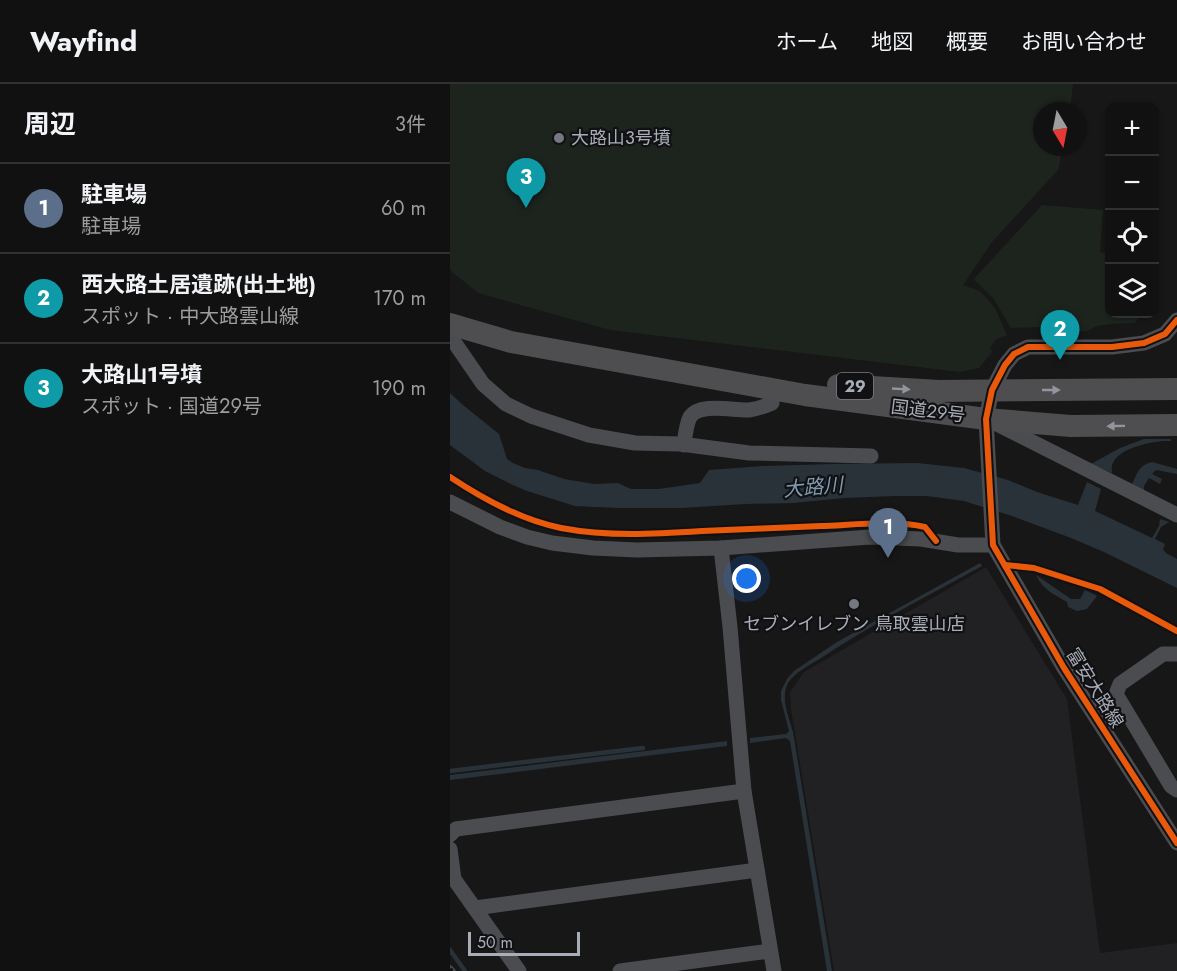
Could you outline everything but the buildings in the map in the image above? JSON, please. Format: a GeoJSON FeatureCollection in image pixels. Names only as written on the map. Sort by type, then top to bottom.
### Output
{"type":"FeatureCollection","features":[{"type":"Feature","properties":{"kind":"highway","name":"国道29号"},"geometry":{"type":"LineString","coordinates":[[450,324],[511,342],[805,395],[986,419],[1071,426],[1176,425]]}},
{"type":"Feature","properties":{"kind":"highway","name":"国道29号"},"geometry":{"type":"LineString","coordinates":[[717,378],[939,391],[1177,389]]}},
{"type":"Feature","properties":{"kind":"street"},"geometry":{"type":"LineString","coordinates":[[450,502],[500,527],[527,537],[552,543],[593,548],[637,550],[721,548],[870,537],[921,539],[958,545],[993,545],[986,419],[993,390],[1005,365],[1014,354],[1028,347],[1112,347],[1144,343],[1165,334],[1177,320]]}},
{"type":"Feature","properties":{"kind":"street"},"geometry":{"type":"LineString","coordinates":[[450,336],[483,384],[506,404],[531,416],[589,435],[635,443],[684,445],[749,453],[871,456]]}},
{"type":"Feature","properties":{"kind":"street"},"geometry":{"type":"LineString","coordinates":[[684,445],[688,421],[697,410],[748,410],[772,403]]}},
{"type":"Feature","properties":{"kind":"street"},"geometry":{"type":"LineString","coordinates":[[986,419],[1177,515]]}},
{"type":"Feature","properties":{"kind":"street","name":"富安大路線"},"geometry":{"type":"LineString","coordinates":[[993,545],[1064,668],[1177,843]]}},
{"type":"Feature","properties":{"kind":"street"},"geometry":{"type":"LineString","coordinates":[[721,548],[744,791],[774,971]]}},
{"type":"Feature","properties":{"kind":"street"},"geometry":{"type":"LineString","coordinates":[[1177,654],[1163,654],[1120,684],[1116,694],[1171,786],[1177,790]]}},
{"type":"Feature","properties":{"kind":"street"},"geometry":{"type":"LineString","coordinates":[[450,835],[456,829],[744,791]]}},
{"type":"Feature","properties":{"kind":"street"},"geometry":{"type":"LineString","coordinates":[[450,849],[454,879],[519,971]]}},
{"type":"Feature","properties":{"kind":"street"},"geometry":{"type":"LineString","coordinates":[[475,908],[757,870]]}},
{"type":"Feature","properties":{"kind":"street"},"geometry":{"type":"LineString","coordinates":[[620,971],[770,951]]}},
{"type":"Feature","properties":{"kind":"shaded area"},"geometry":{"type":"Polygon","coordinates":[[[450,84],[1073,84],[1071,102],[1033,102],[1033,156],[1061,156],[1058,170],[992,242],[963,285],[980,291],[995,308],[1007,335],[995,340],[990,349],[993,351],[979,368],[960,372],[610,330],[478,293],[450,270],[450,84]]]}},
{"type":"Feature","properties":{"kind":"shaded area"},"geometry":{"type":"Polygon","coordinates":[[[1042,205],[1103,210],[1100,252],[1105,253],[1105,318],[1138,318],[1135,323],[1097,326],[1087,331],[1052,331],[1046,327],[1011,328],[993,298],[974,279],[1042,205]]]}},
{"type":"Feature","properties":{"kind":"shaded area"},"geometry":{"type":"Polygon","coordinates":[[[986,567],[1067,699],[1100,953],[1177,943],[1177,971],[834,971],[790,692],[804,672],[986,567]]]}},
{"type":"Feature","properties":{"kind":"water","name":"大路川"},"geometry":{"type":"Polygon","coordinates":[[[450,393],[499,434],[507,459],[513,463],[564,479],[594,484],[618,483],[631,489],[659,489],[700,483],[709,470],[763,466],[917,463],[964,468],[1008,480],[1078,505],[1087,482],[1101,489],[1095,511],[1152,538],[1160,519],[1169,522],[1161,527],[1155,539],[1165,544],[1163,549],[1166,553],[1177,559],[1177,588],[1071,538],[964,501],[927,496],[895,496],[681,508],[575,506],[513,485],[485,471],[450,445],[450,393]]]}},
{"type":"Feature","properties":{"kind":"water"},"geometry":{"type":"Polygon","coordinates":[[[1144,439],[1171,439],[1171,441],[1148,443],[1122,453],[1112,464],[1112,473],[1091,464],[1120,448],[1144,439]]]}},
{"type":"Feature","properties":{"kind":"water"},"geometry":{"type":"Polygon","coordinates":[[[1152,462],[1177,469],[1177,474],[1156,470],[1152,474],[1162,479],[1160,484],[1149,478],[1144,486],[1144,492],[1131,486],[1141,468],[1152,462]]]}},
{"type":"Feature","properties":{"kind":"water"},"geometry":{"type":"Polygon","coordinates":[[[980,563],[982,566],[880,622],[803,669],[788,683],[785,695],[786,708],[793,732],[832,971],[827,971],[790,741],[786,738],[750,743],[750,738],[786,734],[789,731],[781,691],[794,671],[837,642],[980,563]]]}},
{"type":"Feature","properties":{"kind":"water"},"geometry":{"type":"Polygon","coordinates":[[[1036,575],[1071,599],[1080,599],[1085,590],[1097,596],[1087,609],[1077,611],[1068,607],[1067,602],[1045,588],[1036,575]]]}},
{"type":"Feature","properties":{"kind":"water"},"geometry":{"type":"Polygon","coordinates":[[[727,741],[727,746],[450,780],[450,775],[727,741]]]}},
{"type":"Feature","properties":{"kind":"waterway"},"geometry":{"type":"LineString","coordinates":[[450,771],[643,748]]}},
{"type":"Feature","properties":{"kind":"waterway"},"geometry":{"type":"LineString","coordinates":[[450,950],[465,971]]}},
{"type":"Feature","properties":{"kind":"cycle path"},"geometry":{"type":"LineString","coordinates":[[1177,320],[1165,334],[1144,343],[1112,347],[1028,347],[1014,354],[1005,365],[992,390],[986,419],[993,545],[1064,668],[1177,843]]}},
{"type":"Feature","properties":{"kind":"cycle path"},"geometry":{"type":"LineString","coordinates":[[450,477],[489,501],[517,514],[546,524],[579,531],[650,534],[888,523],[925,527],[936,541]]}},
{"type":"Feature","properties":{"kind":"cycle path"},"geometry":{"type":"LineString","coordinates":[[1005,565],[1034,568],[1100,589],[1177,631]]}},
{"type":"Feature","properties":{"kind":"place","name":"大路山3号墳"},"geometry":{"type":"Point","coordinates":[559,138]}},
{"type":"Feature","properties":{"kind":"place","name":"大路山1号墳"},"geometry":{"type":"Point","coordinates":[526,208]}},
{"type":"Feature","properties":{"kind":"place","name":"西大路土居遺跡(出土地)"},"geometry":{"type":"Point","coordinates":[1060,360]}},
{"type":"Feature","properties":{"kind":"place","name":"駐車場"},"geometry":{"type":"Point","coordinates":[888,558]}},
{"type":"Feature","properties":{"kind":"place","name":"セブンイレブン 鳥取雲山店"},"geometry":{"type":"Point","coordinates":[854,604]}}]}
